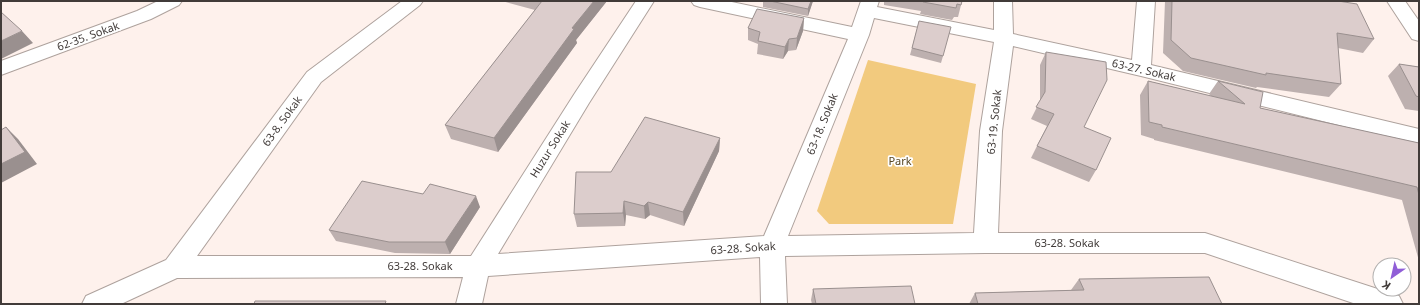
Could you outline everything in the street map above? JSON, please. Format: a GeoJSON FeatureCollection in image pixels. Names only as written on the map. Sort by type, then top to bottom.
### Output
{"type":"FeatureCollection","features":[{"type":"Feature","properties":{"kind":"street","name":"62-35. Sokak"},"geometry":{"type":"LineString","coordinates":[[1,68],[144,15],[173,1]]}},
{"type":"Feature","properties":{"kind":"street","name":"63-8. Sokak"},"geometry":{"type":"LineString","coordinates":[[175,267],[314,77],[414,1]]}},
{"type":"Feature","properties":{"kind":"street","name":"Huzur Sokak"},"geometry":{"type":"LineString","coordinates":[[469,304],[478,266],[582,98],[645,1]]}},
{"type":"Feature","properties":{"kind":"street"},"geometry":{"type":"LineString","coordinates":[[700,1],[859,35]]}},
{"type":"Feature","properties":{"kind":"street","name":"63-19. Sokak"},"geometry":{"type":"LineString","coordinates":[[985,243],[991,132],[1004,38],[1003,1]]}},
{"type":"Feature","properties":{"kind":"street"},"geometry":{"type":"LineString","coordinates":[[1141,69],[1146,1]]}},
{"type":"Feature","properties":{"kind":"street"},"geometry":{"type":"LineString","coordinates":[[1396,1],[1419,35]]}},
{"type":"Feature","properties":{"kind":"street","name":"63-18. Sokak"},"geometry":{"type":"LineString","coordinates":[[772,246],[859,35],[868,6]]}},
{"type":"Feature","properties":{"kind":"street","name":"63-27. Sokak"},"geometry":{"type":"LineString","coordinates":[[868,6],[1141,69],[1419,137]]}},
{"type":"Feature","properties":{"kind":"street","name":"63-28. Sokak"},"geometry":{"type":"LineString","coordinates":[[95,304],[175,267],[478,266],[772,246],[985,243],[1205,243],[1390,304]]}},
{"type":"Feature","properties":{"kind":"street"},"geometry":{"type":"LineString","coordinates":[[772,246],[774,304]]}},
{"type":"Feature","properties":{"kind":"green space","name":"Park"},"geometry":{"type":"Polygon","coordinates":[[[868,60],[976,84],[953,224],[829,224],[817,211],[868,60]]]}},
{"type":"Feature","properties":{"kind":"building"},"geometry":{"type":"Polygon","coordinates":[[[542,1],[594,1],[572,28],[574,29],[494,138],[445,125],[542,1]]]}},
{"type":"Feature","properties":{"kind":"building"},"geometry":{"type":"Polygon","coordinates":[[[770,1],[811,1],[808,9],[770,1]]]}},
{"type":"Feature","properties":{"kind":"building"},"geometry":{"type":"Polygon","coordinates":[[[962,1],[961,5],[957,4],[956,8],[923,2],[962,1]]]}},
{"type":"Feature","properties":{"kind":"building"},"geometry":{"type":"Polygon","coordinates":[[[1172,1],[1338,1],[1357,4],[1374,39],[1337,33],[1341,84],[1266,73],[1266,75],[1191,58],[1171,40],[1172,1]]]}},
{"type":"Feature","properties":{"kind":"building"},"geometry":{"type":"Polygon","coordinates":[[[757,9],[804,18],[797,38],[789,39],[785,47],[758,41],[760,32],[748,28],[757,9]]]}},
{"type":"Feature","properties":{"kind":"building"},"geometry":{"type":"Polygon","coordinates":[[[1,12],[22,31],[1,41],[1,12]]]}},
{"type":"Feature","properties":{"kind":"building"},"geometry":{"type":"Polygon","coordinates":[[[919,21],[951,27],[943,56],[912,48],[919,21]]]}},
{"type":"Feature","properties":{"kind":"building"},"geometry":{"type":"Polygon","coordinates":[[[1046,52],[1106,62],[1107,80],[1084,127],[1111,138],[1096,170],[1037,146],[1054,114],[1036,107],[1045,92],[1046,52]]]}},
{"type":"Feature","properties":{"kind":"building"},"geometry":{"type":"Polygon","coordinates":[[[1399,64],[1419,67],[1419,97],[1416,96],[1399,64]]]}},
{"type":"Feature","properties":{"kind":"building"},"geometry":{"type":"Polygon","coordinates":[[[1148,81],[1245,104],[1218,81],[1263,92],[1260,108],[1419,143],[1419,195],[1417,187],[1162,127],[1162,125],[1149,122],[1148,81]]]}},
{"type":"Feature","properties":{"kind":"building"},"geometry":{"type":"Polygon","coordinates":[[[645,117],[720,138],[683,212],[648,202],[644,206],[624,201],[623,213],[574,214],[576,172],[611,172],[645,117]]]}},
{"type":"Feature","properties":{"kind":"building"},"geometry":{"type":"Polygon","coordinates":[[[6,127],[25,152],[1,164],[1,130],[6,127]]]}},
{"type":"Feature","properties":{"kind":"building"},"geometry":{"type":"Polygon","coordinates":[[[362,181],[423,194],[430,184],[476,196],[445,242],[389,242],[329,230],[362,181]]]}},
{"type":"Feature","properties":{"kind":"building"},"geometry":{"type":"Polygon","coordinates":[[[1209,277],[1222,304],[978,304],[975,293],[1084,290],[1079,279],[1209,277]]]}},
{"type":"Feature","properties":{"kind":"building"},"geometry":{"type":"Polygon","coordinates":[[[911,286],[915,304],[816,304],[813,289],[911,286]]]}},
{"type":"Feature","properties":{"kind":"building"},"geometry":{"type":"Polygon","coordinates":[[[255,301],[386,301],[385,304],[254,304],[255,301]]]}}]}
